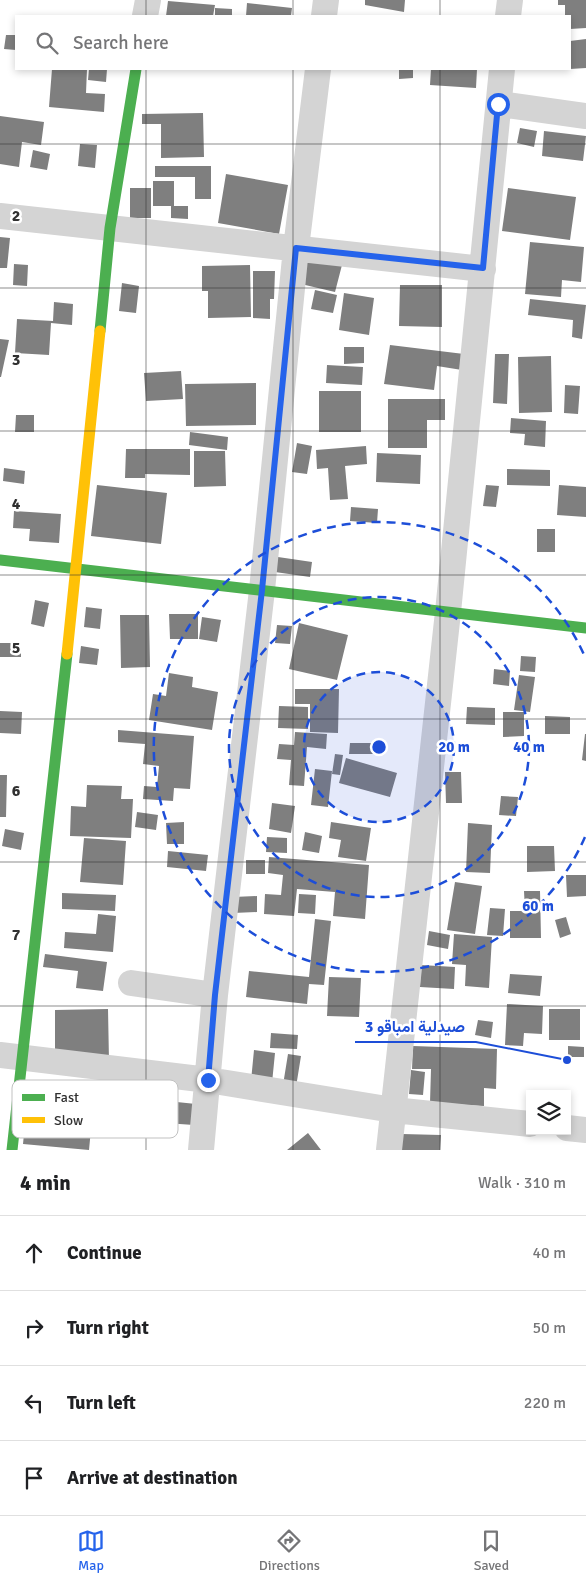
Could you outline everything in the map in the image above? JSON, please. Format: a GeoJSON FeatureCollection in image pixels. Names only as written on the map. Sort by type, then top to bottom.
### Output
{"type":"FeatureCollection","features":[{"type":"Feature","properties":{"kind":"street"},"geometry":{"type":"LineString","coordinates":[[145,15],[148,0]]}},
{"type":"Feature","properties":{"kind":"street"},"geometry":{"type":"LineString","coordinates":[[324,15],[326,0]]}},
{"type":"Feature","properties":{"kind":"street"},"geometry":{"type":"LineString","coordinates":[[508,15],[510,0]]}},
{"type":"Feature","properties":{"kind":"street"},"geometry":{"type":"LineString","coordinates":[[12,1150],[11,1056],[76,568],[110,228],[136,70]]}},
{"type":"Feature","properties":{"kind":"street"},"geometry":{"type":"LineString","coordinates":[[202,1150],[215,995],[262,590],[296,248],[318,70]]}},
{"type":"Feature","properties":{"kind":"street"},"geometry":{"type":"LineString","coordinates":[[389,1150],[448,612],[502,70]]}},
{"type":"Feature","properties":{"kind":"street"},"geometry":{"type":"LineString","coordinates":[[498,104],[586,116]]}},
{"type":"Feature","properties":{"kind":"street"},"geometry":{"type":"LineString","coordinates":[[0,216],[483,268]]}},
{"type":"Feature","properties":{"kind":"street"},"geometry":{"type":"LineString","coordinates":[[0,560],[586,628]]}},
{"type":"Feature","properties":{"kind":"street"},"geometry":{"type":"LineString","coordinates":[[131,983],[215,995]]}},
{"type":"Feature","properties":{"kind":"street"},"geometry":{"type":"LineString","coordinates":[[11,1056],[208,1080],[393,1110],[526,1124]]}},
{"type":"Feature","properties":{"kind":"street"},"geometry":{"type":"LineString","coordinates":[[571,1128],[586,1130]]}},
{"type":"Feature","properties":{"kind":"building"},"geometry":{"type":"Polygon","coordinates":[[[365,0],[405,0],[404,12],[365,5],[365,0]]]}},
{"type":"Feature","properties":{"kind":"building"},"geometry":{"type":"Polygon","coordinates":[[[558,0],[586,0],[586,28],[571,29],[571,15],[565,15],[565,5],[558,5],[558,0]]]}},
{"type":"Feature","properties":{"kind":"building"},"geometry":{"type":"Polygon","coordinates":[[[168,1],[215,5],[213,15],[166,15],[168,1]]]}},
{"type":"Feature","properties":{"kind":"building"},"geometry":{"type":"Polygon","coordinates":[[[247,3],[292,8],[291,15],[246,15],[247,3]]]}},
{"type":"Feature","properties":{"kind":"building"},"geometry":{"type":"Polygon","coordinates":[[[215,8],[232,9],[232,15],[215,15],[215,8]]]}},
{"type":"Feature","properties":{"kind":"building"},"geometry":{"type":"Polygon","coordinates":[[[6,35],[15,35],[15,50],[4,49],[6,35]]]}},
{"type":"Feature","properties":{"kind":"building"},"geometry":{"type":"Polygon","coordinates":[[[586,39],[586,68],[571,69],[571,41],[586,39]]]}},
{"type":"Feature","properties":{"kind":"building"},"geometry":{"type":"Polygon","coordinates":[[[52,70],[87,70],[86,93],[105,94],[104,112],[49,107],[52,70]]]}},
{"type":"Feature","properties":{"kind":"building"},"geometry":{"type":"Polygon","coordinates":[[[89,70],[107,70],[106,82],[88,80],[89,70]]]}},
{"type":"Feature","properties":{"kind":"building"},"geometry":{"type":"Polygon","coordinates":[[[399,70],[413,70],[413,78],[399,79],[399,70]]]}},
{"type":"Feature","properties":{"kind":"building"},"geometry":{"type":"Polygon","coordinates":[[[431,70],[477,70],[476,88],[430,85],[431,70]]]}},
{"type":"Feature","properties":{"kind":"building"},"geometry":{"type":"Polygon","coordinates":[[[203,113],[204,157],[161,158],[161,124],[142,124],[142,114],[203,113]]]}},
{"type":"Feature","properties":{"kind":"building"},"geometry":{"type":"Polygon","coordinates":[[[0,116],[44,122],[41,145],[22,142],[19,167],[0,164],[0,116]]]}},
{"type":"Feature","properties":{"kind":"building"},"geometry":{"type":"Polygon","coordinates":[[[520,128],[537,131],[534,147],[517,143],[520,128]]]}},
{"type":"Feature","properties":{"kind":"building"},"geometry":{"type":"Polygon","coordinates":[[[544,131],[586,136],[583,161],[542,156],[544,131]]]}},
{"type":"Feature","properties":{"kind":"building"},"geometry":{"type":"Polygon","coordinates":[[[80,144],[97,145],[95,168],[78,166],[80,144]]]}},
{"type":"Feature","properties":{"kind":"building"},"geometry":{"type":"Polygon","coordinates":[[[33,150],[50,154],[47,170],[30,167],[33,150]]]}},
{"type":"Feature","properties":{"kind":"building"},"geometry":{"type":"Polygon","coordinates":[[[155,166],[211,166],[211,199],[195,199],[195,177],[155,177],[155,166]]]}},
{"type":"Feature","properties":{"kind":"building"},"geometry":{"type":"Polygon","coordinates":[[[226,174],[288,185],[279,234],[218,223],[226,174]]]}},
{"type":"Feature","properties":{"kind":"building"},"geometry":{"type":"Polygon","coordinates":[[[153,181],[174,181],[174,206],[188,206],[188,219],[171,218],[171,206],[153,206],[153,181]]]}},
{"type":"Feature","properties":{"kind":"building"},"geometry":{"type":"Polygon","coordinates":[[[130,188],[151,188],[151,218],[130,218],[130,188]]]}},
{"type":"Feature","properties":{"kind":"building"},"geometry":{"type":"Polygon","coordinates":[[[508,188],[576,197],[570,240],[502,231],[508,188]]]}},
{"type":"Feature","properties":{"kind":"building"},"geometry":{"type":"Polygon","coordinates":[[[0,237],[10,238],[7,268],[0,268],[0,237]]]}},
{"type":"Feature","properties":{"kind":"building"},"geometry":{"type":"Polygon","coordinates":[[[530,242],[584,247],[581,282],[562,280],[561,297],[525,294],[530,242]]]}},
{"type":"Feature","properties":{"kind":"building"},"geometry":{"type":"Polygon","coordinates":[[[308,257],[342,265],[335,292],[301,284],[308,257]]]}},
{"type":"Feature","properties":{"kind":"building"},"geometry":{"type":"Polygon","coordinates":[[[14,264],[28,265],[27,286],[13,285],[14,264]]]}},
{"type":"Feature","properties":{"kind":"building"},"geometry":{"type":"Polygon","coordinates":[[[250,265],[251,317],[208,318],[208,291],[202,291],[202,266],[250,265]]]}},
{"type":"Feature","properties":{"kind":"building"},"geometry":{"type":"Polygon","coordinates":[[[253,271],[275,271],[274,299],[270,299],[270,319],[253,318],[253,271]]]}},
{"type":"Feature","properties":{"kind":"building"},"geometry":{"type":"Polygon","coordinates":[[[122,283],[139,286],[136,313],[119,311],[122,283]]]}},
{"type":"Feature","properties":{"kind":"building"},"geometry":{"type":"Polygon","coordinates":[[[400,285],[442,285],[442,327],[399,326],[400,285]]]}},
{"type":"Feature","properties":{"kind":"building"},"geometry":{"type":"Polygon","coordinates":[[[315,290],[337,295],[333,313],[311,309],[315,290]]]}},
{"type":"Feature","properties":{"kind":"building"},"geometry":{"type":"Polygon","coordinates":[[[344,293],[374,298],[369,335],[339,330],[344,293]]]}},
{"type":"Feature","properties":{"kind":"building"},"geometry":{"type":"Polygon","coordinates":[[[530,299],[586,305],[582,339],[572,337],[573,320],[528,315],[530,299]]]}},
{"type":"Feature","properties":{"kind":"building"},"geometry":{"type":"Polygon","coordinates":[[[54,302],[73,304],[72,325],[51,323],[49,355],[15,353],[17,319],[53,321],[54,302]]]}},
{"type":"Feature","properties":{"kind":"building"},"geometry":{"type":"Polygon","coordinates":[[[0,339],[9,340],[1,377],[0,377],[0,339]]]}},
{"type":"Feature","properties":{"kind":"building"},"geometry":{"type":"Polygon","coordinates":[[[390,345],[464,354],[462,370],[437,366],[434,390],[384,384],[390,345]]]}},
{"type":"Feature","properties":{"kind":"building"},"geometry":{"type":"Polygon","coordinates":[[[344,347],[364,347],[364,363],[344,364],[344,347]]]}},
{"type":"Feature","properties":{"kind":"building"},"geometry":{"type":"Polygon","coordinates":[[[495,354],[509,354],[507,404],[493,403],[495,354]]]}},
{"type":"Feature","properties":{"kind":"building"},"geometry":{"type":"Polygon","coordinates":[[[551,356],[552,412],[519,413],[518,357],[551,356]]]}},
{"type":"Feature","properties":{"kind":"building"},"geometry":{"type":"Polygon","coordinates":[[[327,365],[363,367],[362,385],[326,383],[327,365]]]}},
{"type":"Feature","properties":{"kind":"building"},"geometry":{"type":"Polygon","coordinates":[[[181,371],[183,399],[146,401],[144,373],[181,371]]]}},
{"type":"Feature","properties":{"kind":"building"},"geometry":{"type":"Polygon","coordinates":[[[256,383],[256,425],[186,426],[185,384],[256,383]]]}},
{"type":"Feature","properties":{"kind":"building"},"geometry":{"type":"Polygon","coordinates":[[[565,385],[580,386],[578,414],[564,413],[565,385]]]}},
{"type":"Feature","properties":{"kind":"building"},"geometry":{"type":"Polygon","coordinates":[[[319,391],[361,391],[361,432],[319,432],[319,391]]]}},
{"type":"Feature","properties":{"kind":"building"},"geometry":{"type":"Polygon","coordinates":[[[388,399],[445,399],[445,420],[427,420],[427,448],[388,448],[388,399]]]}},
{"type":"Feature","properties":{"kind":"building"},"geometry":{"type":"Polygon","coordinates":[[[16,415],[34,415],[34,432],[15,432],[16,415]]]}},
{"type":"Feature","properties":{"kind":"building"},"geometry":{"type":"Polygon","coordinates":[[[511,418],[546,421],[545,447],[524,445],[525,434],[510,433],[511,418]]]}},
{"type":"Feature","properties":{"kind":"building"},"geometry":{"type":"Polygon","coordinates":[[[190,432],[228,437],[227,450],[189,445],[190,432]]]}},
{"type":"Feature","properties":{"kind":"building"},"geometry":{"type":"Polygon","coordinates":[[[297,443],[312,446],[307,474],[292,472],[297,443]]]}},
{"type":"Feature","properties":{"kind":"building"},"geometry":{"type":"Polygon","coordinates":[[[366,446],[367,464],[345,466],[348,499],[330,500],[328,468],[317,469],[316,450],[366,446]]]}},
{"type":"Feature","properties":{"kind":"building"},"geometry":{"type":"Polygon","coordinates":[[[126,449],[190,449],[190,475],[145,474],[145,478],[125,478],[126,449]]]}},
{"type":"Feature","properties":{"kind":"building"},"geometry":{"type":"Polygon","coordinates":[[[194,451],[225,451],[226,486],[194,487],[194,451]]]}},
{"type":"Feature","properties":{"kind":"building"},"geometry":{"type":"Polygon","coordinates":[[[377,453],[421,455],[420,484],[376,482],[377,453]]]}},
{"type":"Feature","properties":{"kind":"building"},"geometry":{"type":"Polygon","coordinates":[[[4,468],[25,471],[24,484],[3,481],[4,468]]]}},
{"type":"Feature","properties":{"kind":"building"},"geometry":{"type":"Polygon","coordinates":[[[507,469],[550,470],[550,486],[507,485],[507,469]]]}},
{"type":"Feature","properties":{"kind":"building"},"geometry":{"type":"Polygon","coordinates":[[[97,485],[167,493],[161,544],[91,536],[97,485]]]}},
{"type":"Feature","properties":{"kind":"building"},"geometry":{"type":"Polygon","coordinates":[[[486,485],[499,486],[496,507],[483,506],[486,485]]]}},
{"type":"Feature","properties":{"kind":"building"},"geometry":{"type":"Polygon","coordinates":[[[559,485],[586,487],[586,517],[557,515],[559,485]]]}},
{"type":"Feature","properties":{"kind":"building"},"geometry":{"type":"Polygon","coordinates":[[[351,507],[378,509],[377,523],[350,521],[351,507]]]}},
{"type":"Feature","properties":{"kind":"building"},"geometry":{"type":"Polygon","coordinates":[[[14,511],[61,514],[59,543],[29,541],[30,529],[13,528],[14,511]]]}},
{"type":"Feature","properties":{"kind":"building"},"geometry":{"type":"Polygon","coordinates":[[[537,529],[555,529],[555,552],[537,552],[537,529]]]}},
{"type":"Feature","properties":{"kind":"building"},"geometry":{"type":"Polygon","coordinates":[[[278,557],[312,562],[310,577],[275,572],[278,557]]]}},
{"type":"Feature","properties":{"kind":"building"},"geometry":{"type":"Polygon","coordinates":[[[35,600],[49,603],[44,627],[31,624],[35,600]]]}},
{"type":"Feature","properties":{"kind":"building"},"geometry":{"type":"Polygon","coordinates":[[[86,607],[102,609],[100,629],[84,627],[86,607]]]}},
{"type":"Feature","properties":{"kind":"building"},"geometry":{"type":"Polygon","coordinates":[[[169,614],[198,614],[198,639],[170,639],[169,614]]]}},
{"type":"Feature","properties":{"kind":"building"},"geometry":{"type":"Polygon","coordinates":[[[120,615],[149,615],[150,667],[121,668],[120,615]]]}},
{"type":"Feature","properties":{"kind":"building"},"geometry":{"type":"Polygon","coordinates":[[[202,617],[221,620],[217,642],[199,639],[202,617]]]}},
{"type":"Feature","properties":{"kind":"building"},"geometry":{"type":"Polygon","coordinates":[[[299,623],[348,635],[337,680],[289,669],[299,623]]]}},
{"type":"Feature","properties":{"kind":"building"},"geometry":{"type":"Polygon","coordinates":[[[277,625],[292,626],[290,644],[275,643],[277,625]]]}},
{"type":"Feature","properties":{"kind":"building"},"geometry":{"type":"Polygon","coordinates":[[[0,643],[21,643],[21,657],[0,657],[0,643]]]}},
{"type":"Feature","properties":{"kind":"building"},"geometry":{"type":"Polygon","coordinates":[[[81,646],[99,649],[97,665],[79,663],[81,646]]]}},
{"type":"Feature","properties":{"kind":"building"},"geometry":{"type":"Polygon","coordinates":[[[521,656],[536,657],[535,672],[520,671],[521,656]]]}},
{"type":"Feature","properties":{"kind":"building"},"geometry":{"type":"Polygon","coordinates":[[[494,669],[510,671],[509,686],[493,684],[494,669]]]}},
{"type":"Feature","properties":{"kind":"building"},"geometry":{"type":"Polygon","coordinates":[[[169,673],[193,677],[192,687],[218,692],[212,730],[149,720],[153,694],[166,696],[169,673]]]}},
{"type":"Feature","properties":{"kind":"building"},"geometry":{"type":"Polygon","coordinates":[[[519,675],[535,677],[530,712],[514,710],[519,675]]]}},
{"type":"Feature","properties":{"kind":"building"},"geometry":{"type":"Polygon","coordinates":[[[295,689],[339,689],[338,733],[310,732],[310,704],[295,704],[295,689]]]}},
{"type":"Feature","properties":{"kind":"building"},"geometry":{"type":"Polygon","coordinates":[[[279,706],[308,707],[308,729],[278,728],[279,706]]]}},
{"type":"Feature","properties":{"kind":"building"},"geometry":{"type":"Polygon","coordinates":[[[467,707],[495,708],[495,725],[466,724],[467,707]]]}},
{"type":"Feature","properties":{"kind":"building"},"geometry":{"type":"Polygon","coordinates":[[[0,711],[22,712],[21,734],[0,733],[0,711]]]}},
{"type":"Feature","properties":{"kind":"building"},"geometry":{"type":"Polygon","coordinates":[[[503,712],[524,712],[524,736],[503,737],[503,712]]]}},
{"type":"Feature","properties":{"kind":"building"},"geometry":{"type":"Polygon","coordinates":[[[545,716],[570,717],[570,734],[545,734],[545,716]]]}},
{"type":"Feature","properties":{"kind":"building"},"geometry":{"type":"Polygon","coordinates":[[[118,730],[194,736],[190,789],[174,788],[173,801],[143,799],[144,786],[157,787],[159,766],[143,764],[145,744],[118,742],[118,730]]]}},
{"type":"Feature","properties":{"kind":"building"},"geometry":{"type":"Polygon","coordinates":[[[295,732],[327,734],[326,749],[307,747],[304,786],[289,785],[291,760],[277,759],[279,744],[294,745],[295,732]]]}},
{"type":"Feature","properties":{"kind":"building"},"geometry":{"type":"Polygon","coordinates":[[[586,734],[586,761],[582,760],[586,734]]]}},
{"type":"Feature","properties":{"kind":"building"},"geometry":{"type":"Polygon","coordinates":[[[350,743],[377,743],[376,754],[349,754],[350,743]]]}},
{"type":"Feature","properties":{"kind":"building"},"geometry":{"type":"Polygon","coordinates":[[[335,754],[343,755],[340,775],[332,774],[335,754]]]}},
{"type":"Feature","properties":{"kind":"building"},"geometry":{"type":"Polygon","coordinates":[[[346,758],[397,773],[390,797],[339,783],[346,758]]]}},
{"type":"Feature","properties":{"kind":"building"},"geometry":{"type":"Polygon","coordinates":[[[315,769],[332,771],[328,807],[311,805],[315,769]]]}},
{"type":"Feature","properties":{"kind":"building"},"geometry":{"type":"Polygon","coordinates":[[[445,772],[461,772],[462,803],[446,803],[445,772]]]}},
{"type":"Feature","properties":{"kind":"building"},"geometry":{"type":"Polygon","coordinates":[[[0,775],[7,775],[6,817],[0,817],[0,775]]]}},
{"type":"Feature","properties":{"kind":"building"},"geometry":{"type":"Polygon","coordinates":[[[87,785],[122,786],[121,799],[133,799],[131,838],[70,836],[71,806],[86,807],[87,785]]]}},
{"type":"Feature","properties":{"kind":"building"},"geometry":{"type":"Polygon","coordinates":[[[501,796],[518,797],[516,816],[499,815],[501,796]]]}},
{"type":"Feature","properties":{"kind":"building"},"geometry":{"type":"Polygon","coordinates":[[[272,803],[295,806],[291,833],[269,829],[272,803]]]}},
{"type":"Feature","properties":{"kind":"building"},"geometry":{"type":"Polygon","coordinates":[[[137,812],[158,815],[156,830],[135,827],[137,812]]]}},
{"type":"Feature","properties":{"kind":"building"},"geometry":{"type":"Polygon","coordinates":[[[184,822],[184,844],[167,844],[166,823],[184,822]]]}},
{"type":"Feature","properties":{"kind":"building"},"geometry":{"type":"Polygon","coordinates":[[[331,822],[371,828],[366,861],[338,857],[341,840],[329,838],[331,822]]]}},
{"type":"Feature","properties":{"kind":"building"},"geometry":{"type":"Polygon","coordinates":[[[468,823],[492,825],[490,873],[466,872],[468,823]]]}},
{"type":"Feature","properties":{"kind":"building"},"geometry":{"type":"Polygon","coordinates":[[[5,829],[24,833],[21,850],[2,846],[5,829]]]}},
{"type":"Feature","properties":{"kind":"building"},"geometry":{"type":"Polygon","coordinates":[[[305,832],[322,836],[319,853],[302,850],[305,832]]]}},
{"type":"Feature","properties":{"kind":"building"},"geometry":{"type":"Polygon","coordinates":[[[267,837],[287,838],[287,853],[266,852],[267,837]]]}},
{"type":"Feature","properties":{"kind":"building"},"geometry":{"type":"Polygon","coordinates":[[[84,838],[126,841],[123,885],[80,882],[84,838]]]}},
{"type":"Feature","properties":{"kind":"building"},"geometry":{"type":"Polygon","coordinates":[[[527,846],[554,846],[555,871],[527,872],[527,846]]]}},
{"type":"Feature","properties":{"kind":"building"},"geometry":{"type":"Polygon","coordinates":[[[168,851],[208,855],[206,871],[167,867],[168,851]]]}},
{"type":"Feature","properties":{"kind":"building"},"geometry":{"type":"Polygon","coordinates":[[[269,857],[369,865],[365,919],[333,916],[335,892],[297,889],[294,916],[264,914],[265,894],[281,895],[283,875],[268,873],[269,857]]]}},
{"type":"Feature","properties":{"kind":"building"},"geometry":{"type":"Polygon","coordinates":[[[246,860],[265,860],[265,874],[246,874],[246,860]]]}},
{"type":"Feature","properties":{"kind":"building"},"geometry":{"type":"Polygon","coordinates":[[[566,875],[586,875],[586,896],[567,897],[566,875]]]}},
{"type":"Feature","properties":{"kind":"building"},"geometry":{"type":"Polygon","coordinates":[[[455,882],[482,886],[475,934],[447,930],[455,882]]]}},
{"type":"Feature","properties":{"kind":"building"},"geometry":{"type":"Polygon","coordinates":[[[524,891],[540,891],[541,938],[510,938],[510,911],[525,911],[524,891]]]}},
{"type":"Feature","properties":{"kind":"building"},"geometry":{"type":"Polygon","coordinates":[[[62,893],[116,895],[115,911],[62,909],[62,893]]]}},
{"type":"Feature","properties":{"kind":"building"},"geometry":{"type":"Polygon","coordinates":[[[299,894],[316,895],[315,914],[298,913],[299,894]]]}},
{"type":"Feature","properties":{"kind":"building"},"geometry":{"type":"Polygon","coordinates":[[[257,896],[257,912],[233,913],[233,897],[257,896]]]}},
{"type":"Feature","properties":{"kind":"building"},"geometry":{"type":"Polygon","coordinates":[[[490,908],[505,909],[503,936],[487,935],[490,908]]]}},
{"type":"Feature","properties":{"kind":"building"},"geometry":{"type":"Polygon","coordinates":[[[98,914],[116,916],[113,952],[64,948],[65,932],[96,934],[98,914]]]}},
{"type":"Feature","properties":{"kind":"building"},"geometry":{"type":"Polygon","coordinates":[[[566,917],[571,934],[560,938],[555,920],[566,917]]]}},
{"type":"Feature","properties":{"kind":"building"},"geometry":{"type":"Polygon","coordinates":[[[315,919],[331,921],[324,985],[309,984],[307,1004],[246,997],[249,971],[309,977],[315,919]]]}},
{"type":"Feature","properties":{"kind":"building"},"geometry":{"type":"Polygon","coordinates":[[[429,931],[450,935],[448,949],[427,945],[429,931]]]}},
{"type":"Feature","properties":{"kind":"building"},"geometry":{"type":"Polygon","coordinates":[[[454,934],[492,937],[489,988],[465,986],[466,965],[452,964],[454,934]]]}},
{"type":"Feature","properties":{"kind":"building"},"geometry":{"type":"Polygon","coordinates":[[[45,954],[107,962],[103,991],[76,988],[78,971],[43,967],[45,954]]]}},
{"type":"Feature","properties":{"kind":"building"},"geometry":{"type":"Polygon","coordinates":[[[421,965],[455,967],[454,989],[420,987],[421,965]]]}},
{"type":"Feature","properties":{"kind":"building"},"geometry":{"type":"Polygon","coordinates":[[[510,974],[542,976],[540,996],[508,993],[510,974]]]}},
{"type":"Feature","properties":{"kind":"building"},"geometry":{"type":"Polygon","coordinates":[[[329,977],[361,978],[359,1017],[327,1016],[329,977]]]}},
{"type":"Feature","properties":{"kind":"building"},"geometry":{"type":"Polygon","coordinates":[[[507,1004],[543,1006],[542,1034],[524,1033],[523,1046],[505,1045],[507,1004]]]}},
{"type":"Feature","properties":{"kind":"building"},"geometry":{"type":"Polygon","coordinates":[[[108,1009],[109,1061],[55,1055],[55,1010],[108,1009]]]}},
{"type":"Feature","properties":{"kind":"building"},"geometry":{"type":"Polygon","coordinates":[[[549,1009],[580,1009],[580,1040],[549,1040],[549,1009]]]}},
{"type":"Feature","properties":{"kind":"building"},"geometry":{"type":"Polygon","coordinates":[[[478,1020],[493,1022],[491,1038],[475,1035],[478,1020]]]}},
{"type":"Feature","properties":{"kind":"building"},"geometry":{"type":"Polygon","coordinates":[[[271,1033],[298,1035],[297,1049],[270,1048],[271,1033]]]}},
{"type":"Feature","properties":{"kind":"building"},"geometry":{"type":"Polygon","coordinates":[[[413,1046],[497,1049],[496,1089],[484,1088],[484,1106],[430,1103],[431,1069],[412,1069],[413,1046]]]}},
{"type":"Feature","properties":{"kind":"building"},"geometry":{"type":"Polygon","coordinates":[[[568,1046],[584,1047],[584,1057],[568,1057],[568,1046]]]}},
{"type":"Feature","properties":{"kind":"building"},"geometry":{"type":"Polygon","coordinates":[[[254,1050],[275,1053],[272,1083],[251,1081],[254,1050]]]}},
{"type":"Feature","properties":{"kind":"building"},"geometry":{"type":"Polygon","coordinates":[[[288,1054],[301,1056],[296,1087],[283,1085],[288,1054]]]}},
{"type":"Feature","properties":{"kind":"building"},"geometry":{"type":"Polygon","coordinates":[[[411,1070],[425,1072],[423,1095],[409,1094],[411,1070]]]}},
{"type":"Feature","properties":{"kind":"building"},"geometry":{"type":"Polygon","coordinates":[[[178,1102],[196,1104],[194,1125],[178,1124],[178,1102]]]}},
{"type":"Feature","properties":{"kind":"building"},"geometry":{"type":"Polygon","coordinates":[[[308,1133],[321,1150],[287,1150],[308,1133]]]}},
{"type":"Feature","properties":{"kind":"building"},"geometry":{"type":"Polygon","coordinates":[[[402,1134],[441,1135],[440,1150],[402,1150],[402,1134]]]}},
{"type":"Feature","properties":{"kind":"building"},"geometry":{"type":"Polygon","coordinates":[[[24,1138],[90,1138],[89,1150],[23,1144],[24,1138]]]}},
{"type":"Feature","properties":{"kind":"traffic: fast"},"geometry":{"type":"LineString","coordinates":[[100,331],[110,228],[136,70]]}},
{"type":"Feature","properties":{"kind":"traffic: fast"},"geometry":{"type":"LineString","coordinates":[[0,560],[586,628]]}},
{"type":"Feature","properties":{"kind":"traffic: fast"},"geometry":{"type":"LineString","coordinates":[[20,1080],[67,654]]}},
{"type":"Feature","properties":{"kind":"traffic: fast"},"geometry":{"type":"LineString","coordinates":[[12,1150],[13,1138]]}},
{"type":"Feature","properties":{"kind":"traffic: slow"},"geometry":{"type":"LineString","coordinates":[[67,654],[100,331]]}},
{"type":"Feature","properties":{"kind":"place","name":"صيدلية امباقو 3"},"geometry":{"type":"Point","coordinates":[567,1060]}},
{"type":"Feature","properties":{"kind":"route"},"geometry":{"type":"LineString","coordinates":[[208,1080],[215,995],[262,590],[296,248],[483,268],[498,104]]}}]}
